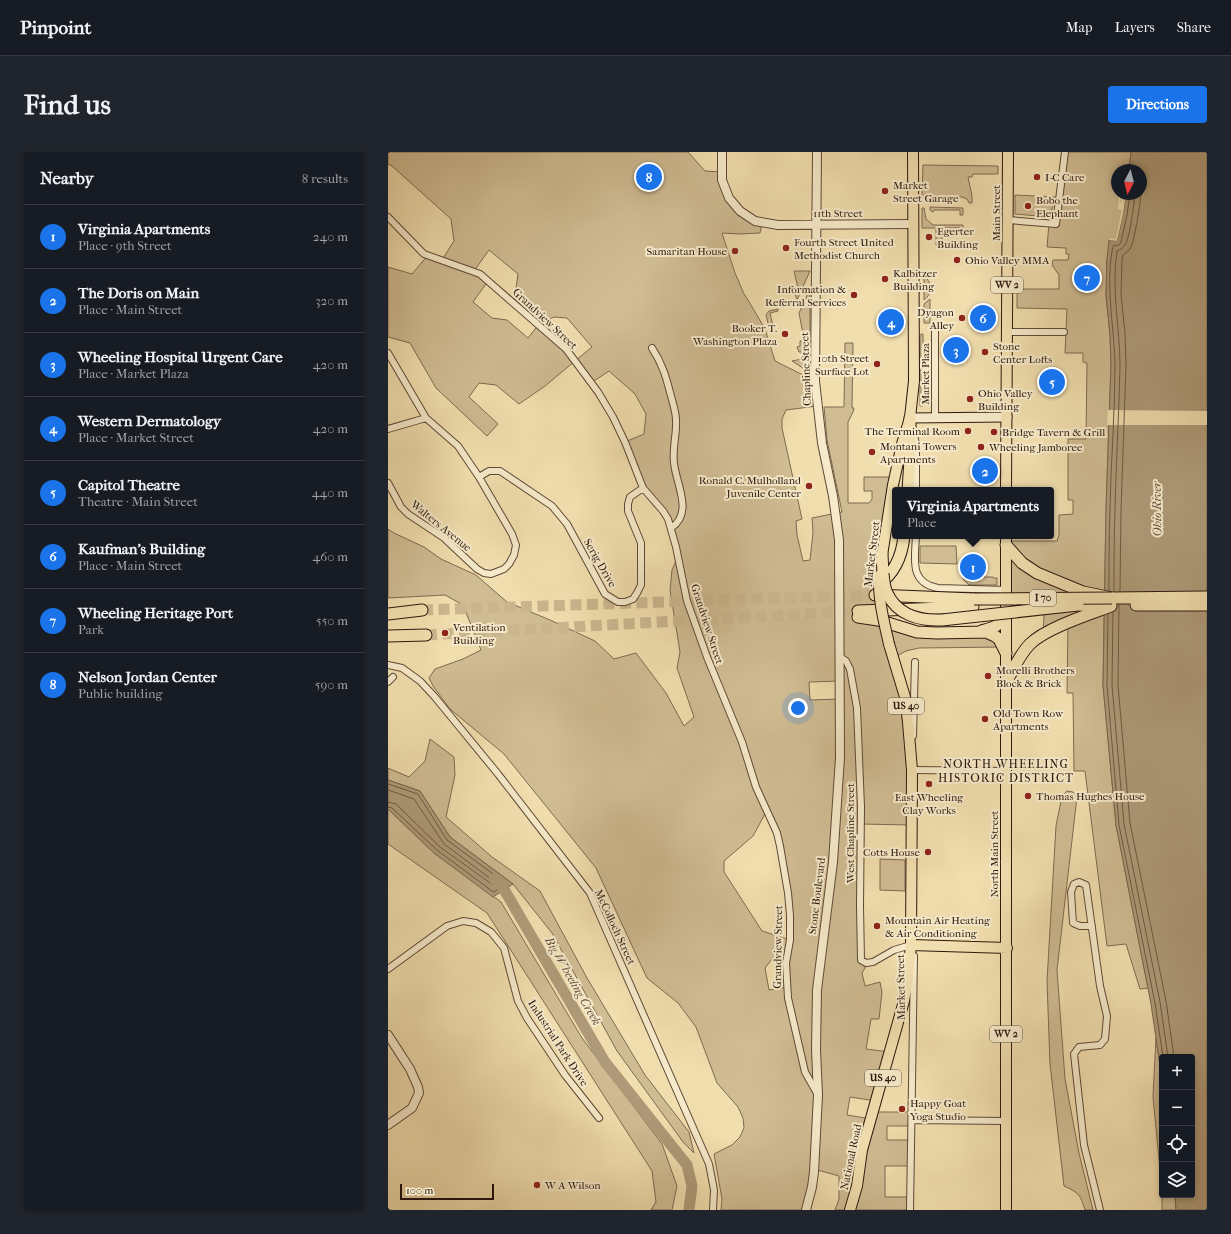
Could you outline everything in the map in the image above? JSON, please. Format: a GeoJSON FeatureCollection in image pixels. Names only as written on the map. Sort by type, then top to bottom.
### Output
{"type":"FeatureCollection","features":[{"type":"Feature","properties":{"kind":"highway"},"geometry":{"type":"LineString","coordinates":[[908,487],[910,418]]}},
{"type":"Feature","properties":{"kind":"highway","name":"I 70"},"geometry":{"type":"LineString","coordinates":[[903,539],[900,558],[896,566],[887,578],[872,592],[974,603],[1078,605],[1207,596]]}},
{"type":"Feature","properties":{"kind":"highway"},"geometry":{"type":"LineString","coordinates":[[1006,541],[1022,563],[1037,573],[1112,602]]}},
{"type":"Feature","properties":{"kind":"highway"},"geometry":{"type":"LineString","coordinates":[[882,554],[881,575],[887,593],[897,607],[910,615],[923,620],[950,619],[1078,605]]}},
{"type":"Feature","properties":{"kind":"highway"},"geometry":{"type":"LineString","coordinates":[[1006,683],[1025,650],[1036,638],[1112,602]]}},
{"type":"Feature","properties":{"kind":"highway","name":"I 70"},"geometry":{"type":"LineString","coordinates":[[979,632],[922,632],[858,614],[974,603],[1112,602],[1207,605]]}},
{"type":"Feature","properties":{"kind":"highway"},"geometry":{"type":"LineString","coordinates":[[388,610],[422,610],[388,614]]}},
{"type":"Feature","properties":{"kind":"highway"},"geometry":{"type":"LineString","coordinates":[[979,632],[996,627],[1000,624],[1006,614]]}},
{"type":"Feature","properties":{"kind":"highway"},"geometry":{"type":"LineString","coordinates":[[979,632],[986,632],[995,636],[1002,643],[1006,653]]}},
{"type":"Feature","properties":{"kind":"highway"},"geometry":{"type":"LineString","coordinates":[[388,636],[426,635]]}},
{"type":"Feature","properties":{"kind":"main road","name":"Market Street"},"geometry":{"type":"LineString","coordinates":[[893,487],[902,444],[910,418],[914,381],[913,152]]}},
{"type":"Feature","properties":{"kind":"main road","name":"Main Street"},"geometry":{"type":"LineString","coordinates":[[1006,487],[1008,152]]}},
{"type":"Feature","properties":{"kind":"main road"},"geometry":{"type":"LineString","coordinates":[[910,418],[1007,417]]}},
{"type":"Feature","properties":{"kind":"main road","name":"Market Street"},"geometry":{"type":"LineString","coordinates":[[882,554],[892,491]]}},
{"type":"Feature","properties":{"kind":"main road","name":"North Main Street"},"geometry":{"type":"LineString","coordinates":[[1006,541],[1006,1210]]}},
{"type":"Feature","properties":{"kind":"main road","name":"Market Street"},"geometry":{"type":"LineString","coordinates":[[881,575],[879,591],[883,620],[905,697],[911,767],[911,945]]}},
{"type":"Feature","properties":{"kind":"main road"},"geometry":{"type":"LineString","coordinates":[[911,945],[1006,948]]}},
{"type":"Feature","properties":{"kind":"main road","name":"National Road"},"geometry":{"type":"LineString","coordinates":[[850,1210],[857,1186],[862,1150],[908,984],[911,945]]}},
{"type":"Feature","properties":{"kind":"street","name":"11th Street"},"geometry":{"type":"LineString","coordinates":[[722,152],[722,180],[729,198],[745,215],[755,221],[778,225],[913,224]]}},
{"type":"Feature","properties":{"kind":"street","name":"Chapline Street"},"geometry":{"type":"LineString","coordinates":[[817,152],[815,381],[822,443],[837,521],[839,540],[838,584]]}},
{"type":"Feature","properties":{"kind":"street"},"geometry":{"type":"LineString","coordinates":[[1008,220],[1056,224],[1065,152]]}},
{"type":"Feature","properties":{"kind":"street","name":"Grandview Street"},"geometry":{"type":"LineString","coordinates":[[388,217],[424,254],[480,274],[566,349],[598,392],[613,417],[625,442],[643,488],[663,511],[671,528],[689,607],[707,657],[742,742],[756,787],[777,834],[788,892],[790,915],[790,940],[786,962],[788,998],[806,1072],[818,1095]]}},
{"type":"Feature","properties":{"kind":"street","name":"Market Plaza"},"geometry":{"type":"LineString","coordinates":[[935,330],[935,418]]}},
{"type":"Feature","properties":{"kind":"street"},"geometry":{"type":"LineString","coordinates":[[1007,332],[1064,332]]}},
{"type":"Feature","properties":{"kind":"street"},"geometry":{"type":"LineString","coordinates":[[652,348],[665,372],[676,421],[673,454],[683,508],[680,521],[671,528]]}},
{"type":"Feature","properties":{"kind":"street","name":"Walters Avenue"},"geometry":{"type":"LineString","coordinates":[[388,353],[426,418],[458,446],[478,477],[512,534],[516,545],[514,556],[504,569],[491,574],[484,573],[477,569],[444,538],[408,514],[401,507],[388,483]]}},
{"type":"Feature","properties":{"kind":"street"},"geometry":{"type":"LineString","coordinates":[[388,429],[426,418]]}},
{"type":"Feature","properties":{"kind":"street","name":"Market Street"},"geometry":{"type":"LineString","coordinates":[[910,418],[916,444],[916,487]]}},
{"type":"Feature","properties":{"kind":"street","name":"Serig Drive"},"geometry":{"type":"LineString","coordinates":[[478,477],[489,471],[500,471],[552,506],[566,524],[605,594],[618,602],[626,602],[633,599],[641,584],[641,543],[628,511],[628,504],[630,497],[643,488]]}},
{"type":"Feature","properties":{"kind":"street"},"geometry":{"type":"LineString","coordinates":[[916,539],[915,571],[919,578],[927,585],[938,588],[1006,590]]}},
{"type":"Feature","properties":{"kind":"street","name":"Stone Boulevard"},"geometry":{"type":"LineString","coordinates":[[806,1210],[814,1172],[818,1095],[816,1050],[817,990],[833,862],[840,769],[838,584]]}},
{"type":"Feature","properties":{"kind":"street","name":"West Chapline Street"},"geometry":{"type":"LineString","coordinates":[[839,657],[846,662],[850,669],[857,708],[861,807],[861,960],[866,964],[871,963],[888,953],[911,945]]}},
{"type":"Feature","properties":{"kind":"street","name":"Market Street"},"geometry":{"type":"LineString","coordinates":[[911,767],[914,716],[914,662]]}},
{"type":"Feature","properties":{"kind":"street","name":"McColloch Street"},"geometry":{"type":"LineString","coordinates":[[388,665],[402,668],[420,681],[434,696],[498,774],[590,893],[709,1164],[714,1190],[713,1210]]}},
{"type":"Feature","properties":{"kind":"street"},"geometry":{"type":"LineString","coordinates":[[911,767],[1006,771]]}},
{"type":"Feature","properties":{"kind":"street"},"geometry":{"type":"LineString","coordinates":[[1092,926],[1080,926],[1073,923],[1071,892],[1074,884],[1079,882],[1086,885],[1092,926],[1100,986],[1107,1016],[1105,1039],[1100,1044],[1079,1047],[1074,1054],[1084,1145],[1100,1210]]}},
{"type":"Feature","properties":{"kind":"street","name":"Industrial Park Drive"},"geometry":{"type":"LineString","coordinates":[[388,969],[447,926],[463,921],[476,923],[491,932],[504,948],[518,1001],[565,1076],[599,1118]]}},
{"type":"Feature","properties":{"kind":"street","name":"Market Street"},"geometry":{"type":"LineString","coordinates":[[910,1210],[914,959],[911,945]]}},
{"type":"Feature","properties":{"kind":"street"},"geometry":{"type":"LineString","coordinates":[[388,1035],[410,1069],[419,1093],[412,1108],[388,1125]]}},
{"type":"Feature","properties":{"kind":"street"},"geometry":{"type":"LineString","coordinates":[[912,1120],[1006,1121]]}},
{"type":"Feature","properties":{"kind":"shaded area"},"geometry":{"type":"Polygon","coordinates":[[[388,152],[688,152],[705,171],[722,172],[734,205],[762,223],[760,233],[722,233],[735,273],[744,294],[765,329],[775,361],[815,381],[817,406],[786,410],[782,419],[782,428],[802,519],[796,521],[797,535],[803,561],[810,560],[813,533],[812,518],[842,512],[827,440],[824,407],[844,407],[845,343],[853,343],[852,408],[854,408],[848,422],[848,503],[869,503],[872,499],[872,491],[864,491],[864,477],[895,477],[893,487],[892,487],[882,554],[883,620],[907,629],[979,632],[1004,647],[919,648],[906,651],[893,658],[900,678],[911,825],[861,824],[860,957],[868,963],[862,973],[865,986],[880,982],[882,992],[879,1019],[871,1019],[866,1049],[890,1052],[876,1101],[850,1097],[847,1115],[871,1119],[873,1112],[912,1112],[912,1126],[887,1126],[887,1140],[912,1140],[911,1166],[885,1166],[885,1197],[911,1197],[910,1210],[835,1210],[839,1199],[839,1176],[814,1169],[806,1210],[721,1210],[722,1199],[714,1154],[732,1145],[740,1137],[744,1128],[743,1118],[738,1107],[717,1083],[696,1027],[678,1003],[647,978],[596,868],[504,754],[450,709],[433,686],[429,678],[435,669],[463,659],[481,650],[463,605],[445,595],[388,598],[388,529],[424,547],[441,559],[476,575],[507,602],[595,641],[614,659],[636,653],[666,693],[684,726],[694,717],[677,668],[680,652],[670,590],[672,570],[678,556],[668,519],[643,488],[625,442],[644,434],[646,414],[635,394],[609,371],[591,383],[575,361],[545,386],[519,404],[496,385],[479,383],[469,397],[498,424],[487,436],[436,388],[410,343],[388,337],[388,267],[412,274],[428,255],[442,260],[454,241],[451,219],[388,164],[388,152]],[[489,250],[474,271],[488,281],[473,302],[492,318],[507,320],[528,338],[539,324],[514,303],[518,274],[489,250]],[[554,317],[539,324],[575,361],[592,347],[567,318],[554,317]],[[840,681],[809,682],[810,700],[840,699],[840,681]],[[766,812],[753,836],[724,861],[724,872],[762,931],[790,940],[791,928],[780,846],[766,812]],[[786,957],[773,958],[765,968],[769,990],[787,987],[786,957]]]}},
{"type":"Feature","properties":{"kind":"shaded area"},"geometry":{"type":"Polygon","coordinates":[[[1065,152],[1131,152],[1130,164],[1111,164],[1111,200],[1125,200],[1117,241],[1107,259],[1106,295],[1110,334],[1111,365],[1106,509],[1103,685],[1116,825],[1148,988],[1140,989],[1126,944],[1107,946],[1085,771],[1074,771],[1073,693],[1067,693],[1068,624],[1043,634],[1045,598],[1006,598],[1006,541],[1057,541],[1059,535],[1059,515],[1073,514],[1073,500],[1068,500],[1068,439],[1086,439],[1087,363],[1083,362],[1083,353],[1065,353],[1067,309],[1017,308],[1017,289],[1059,289],[1059,275],[1052,265],[1053,260],[1068,260],[1069,254],[1066,254],[1066,248],[1047,247],[1049,223],[1056,224],[1065,152]]]}},
{"type":"Feature","properties":{"kind":"shaded area"},"geometry":{"type":"Polygon","coordinates":[[[923,165],[998,166],[998,174],[973,174],[972,177],[968,177],[972,196],[972,203],[969,203],[967,199],[962,197],[922,196],[923,165]]]}},
{"type":"Feature","properties":{"kind":"shaded area"},"geometry":{"type":"Polygon","coordinates":[[[1015,195],[1055,197],[1050,217],[1015,214],[1015,195]]]}},
{"type":"Feature","properties":{"kind":"shaded area"},"geometry":{"type":"Polygon","coordinates":[[[930,207],[963,208],[963,215],[960,215],[960,210],[934,210],[933,212],[930,210],[930,207]]]}},
{"type":"Feature","properties":{"kind":"shaded area"},"geometry":{"type":"Polygon","coordinates":[[[922,208],[924,208],[926,219],[933,225],[963,225],[963,228],[942,228],[942,245],[947,245],[947,248],[941,248],[941,245],[936,245],[936,228],[922,228],[922,208]]]}},
{"type":"Feature","properties":{"kind":"shaded area"},"geometry":{"type":"Polygon","coordinates":[[[794,271],[810,271],[797,300],[795,294],[799,292],[794,271]]]}},
{"type":"Feature","properties":{"kind":"shaded area"},"geometry":{"type":"Polygon","coordinates":[[[924,276],[929,282],[931,288],[929,294],[924,300],[924,276]]]}},
{"type":"Feature","properties":{"kind":"shaded area"},"geometry":{"type":"Polygon","coordinates":[[[810,289],[810,334],[803,334],[799,313],[810,289]]]}},
{"type":"Feature","properties":{"kind":"shaded area"},"geometry":{"type":"Polygon","coordinates":[[[930,299],[930,323],[924,323],[924,304],[930,299]]]}},
{"type":"Feature","properties":{"kind":"shaded area"},"geometry":{"type":"Polygon","coordinates":[[[778,309],[778,311],[770,313],[774,330],[770,331],[766,315],[769,311],[778,309]]]}},
{"type":"Feature","properties":{"kind":"shaded area"},"geometry":{"type":"Polygon","coordinates":[[[922,334],[923,406],[920,406],[920,335],[922,334]]]}},
{"type":"Feature","properties":{"kind":"shaded area"},"geometry":{"type":"Polygon","coordinates":[[[800,341],[810,341],[809,372],[792,361],[802,359],[801,352],[799,352],[797,347],[800,346],[800,341]]]}},
{"type":"Feature","properties":{"kind":"shaded area"},"geometry":{"type":"Polygon","coordinates":[[[920,546],[956,546],[957,564],[920,563],[920,546]]]}},
{"type":"Feature","properties":{"kind":"shaded area"},"geometry":{"type":"Polygon","coordinates":[[[963,575],[966,575],[966,577],[997,578],[997,585],[969,585],[963,579],[963,575]]]}},
{"type":"Feature","properties":{"kind":"shaded area"},"geometry":{"type":"Polygon","coordinates":[[[430,739],[454,757],[455,775],[446,817],[492,857],[540,891],[587,978],[645,1075],[689,1132],[694,1153],[683,1142],[617,1051],[552,933],[513,884],[450,837],[420,791],[388,780],[388,768],[409,777],[425,761],[430,739]]]}},
{"type":"Feature","properties":{"kind":"shaded area"},"geometry":{"type":"Polygon","coordinates":[[[1067,791],[1073,792],[1077,797],[1057,970],[1065,1079],[1079,1153],[1093,1210],[1085,1210],[1082,1200],[1078,1195],[1073,1190],[1064,1186],[1050,1064],[1047,981],[1056,826],[1062,796],[1067,791]]]}},
{"type":"Feature","properties":{"kind":"shaded area"},"geometry":{"type":"Polygon","coordinates":[[[388,809],[434,853],[501,902],[582,1038],[662,1144],[677,1186],[672,1210],[651,1210],[656,1202],[652,1171],[487,913],[388,844],[388,809]]]}},
{"type":"Feature","properties":{"kind":"shaded area"},"geometry":{"type":"Polygon","coordinates":[[[880,859],[905,860],[905,891],[880,890],[880,859]]]}},
{"type":"Feature","properties":{"kind":"shaded area"},"geometry":{"type":"Polygon","coordinates":[[[1156,1038],[1159,1058],[1159,1159],[1153,1097],[1156,1038]]]}},
{"type":"Feature","properties":{"kind":"shaded area"},"geometry":{"type":"Polygon","coordinates":[[[1162,1198],[1175,1198],[1176,1210],[1162,1210],[1162,1198]]]}},
{"type":"Feature","properties":{"kind":"water","name":"Ohio River"},"geometry":{"type":"Polygon","coordinates":[[[1131,152],[1207,152],[1207,1210],[1176,1210],[1175,1198],[1195,1198],[1195,1054],[1159,1054],[1159,1059],[1151,1004],[1116,825],[1103,685],[1106,509],[1111,365],[1110,334],[1106,295],[1107,259],[1109,240],[1117,241],[1125,200],[1147,200],[1147,164],[1130,164],[1131,152]]]}},
{"type":"Feature","properties":{"kind":"water"},"geometry":{"type":"Polygon","coordinates":[[[388,780],[420,791],[450,837],[513,884],[493,897],[434,853],[388,809],[388,780]]]}},
{"type":"Feature","properties":{"kind":"pier"},"geometry":{"type":"Polygon","coordinates":[[[1119,200],[1121,200],[1121,205],[1121,200],[1125,200],[1117,241],[1109,240],[1110,238],[1116,239],[1122,210],[1118,209],[1119,200]]]}},
{"type":"Feature","properties":{"kind":"pier"},"geometry":{"type":"Polygon","coordinates":[[[1108,410],[1207,411],[1207,425],[1107,425],[1108,410]]]}},
{"type":"Feature","properties":{"kind":"waterway","name":"Big Wheeling Creek"},"geometry":{"type":"LineString","coordinates":[[494,879],[502,886],[605,1062],[687,1165],[692,1186],[689,1210]]}},
{"type":"Feature","properties":{"kind":"tunnel"},"geometry":{"type":"LineString","coordinates":[[422,610],[875,595]]}},
{"type":"Feature","properties":{"kind":"tunnel"},"geometry":{"type":"LineString","coordinates":[[426,635],[858,611]]}},
{"type":"Feature","properties":{"kind":"place","name":"Nelson Jordan Center"},"geometry":{"type":"Point","coordinates":[649,177]}},
{"type":"Feature","properties":{"kind":"place","name":"I-C Care"},"geometry":{"type":"Point","coordinates":[1037,177]}},
{"type":"Feature","properties":{"kind":"place","name":"Market Street Garage"},"geometry":{"type":"Point","coordinates":[885,191]}},
{"type":"Feature","properties":{"kind":"place","name":"Bobo the Elephant"},"geometry":{"type":"Point","coordinates":[1028,206]}},
{"type":"Feature","properties":{"kind":"place","name":"Egerter Building"},"geometry":{"type":"Point","coordinates":[929,237]}},
{"type":"Feature","properties":{"kind":"place","name":"Fourth Street United Methodist Church"},"geometry":{"type":"Point","coordinates":[786,248]}},
{"type":"Feature","properties":{"kind":"place","name":"Samaritan House"},"geometry":{"type":"Point","coordinates":[735,251]}},
{"type":"Feature","properties":{"kind":"place","name":"Ohio Valley MMA"},"geometry":{"type":"Point","coordinates":[957,260]}},
{"type":"Feature","properties":{"kind":"place","name":"Wheeling Heritage Port"},"geometry":{"type":"Point","coordinates":[1087,278]}},
{"type":"Feature","properties":{"kind":"place","name":"Kalbitzer Building"},"geometry":{"type":"Point","coordinates":[885,279]}},
{"type":"Feature","properties":{"kind":"place","name":"Information & Referral Services"},"geometry":{"type":"Point","coordinates":[854,295]}},
{"type":"Feature","properties":{"kind":"place","name":"Dyagon Alley"},"geometry":{"type":"Point","coordinates":[962,318]}},
{"type":"Feature","properties":{"kind":"place","name":"Kaufman's Building"},"geometry":{"type":"Point","coordinates":[983,318]}},
{"type":"Feature","properties":{"kind":"place","name":"Western Dermatology"},"geometry":{"type":"Point","coordinates":[891,322]}},
{"type":"Feature","properties":{"kind":"place","name":"Booker T. Washington Plaza"},"geometry":{"type":"Point","coordinates":[785,334]}},
{"type":"Feature","properties":{"kind":"place","name":"Wheeling Hospital Urgent Care"},"geometry":{"type":"Point","coordinates":[956,350]}},
{"type":"Feature","properties":{"kind":"place","name":"Stone Center Lofts"},"geometry":{"type":"Point","coordinates":[985,352]}},
{"type":"Feature","properties":{"kind":"place","name":"10th Street Surface Lot"},"geometry":{"type":"Point","coordinates":[877,364]}},
{"type":"Feature","properties":{"kind":"place","name":"Capitol Theatre"},"geometry":{"type":"Point","coordinates":[1052,382]}},
{"type":"Feature","properties":{"kind":"place","name":"Ohio Valley Building"},"geometry":{"type":"Point","coordinates":[970,399]}},
{"type":"Feature","properties":{"kind":"place","name":"The Terminal Room"},"geometry":{"type":"Point","coordinates":[968,431]}},
{"type":"Feature","properties":{"kind":"place","name":"Bridge Tavern & Grill"},"geometry":{"type":"Point","coordinates":[994,432]}},
{"type":"Feature","properties":{"kind":"place","name":"Wheeling Jamboree"},"geometry":{"type":"Point","coordinates":[981,447]}},
{"type":"Feature","properties":{"kind":"place","name":"Montani Towers Apartments"},"geometry":{"type":"Point","coordinates":[872,452]}},
{"type":"Feature","properties":{"kind":"place","name":"The Doris on Main"},"geometry":{"type":"Point","coordinates":[985,471]}},
{"type":"Feature","properties":{"kind":"place","name":"Ronald C. Mulholland Juvenile Center"},"geometry":{"type":"Point","coordinates":[809,486]}},
{"type":"Feature","properties":{"kind":"place","name":"Virginia Apartments"},"geometry":{"type":"Point","coordinates":[973,567]}},
{"type":"Feature","properties":{"kind":"place","name":"Ventilation Building"},"geometry":{"type":"Point","coordinates":[445,633]}},
{"type":"Feature","properties":{"kind":"place","name":"Morelli Brothers Block & Brick"},"geometry":{"type":"Point","coordinates":[988,676]}},
{"type":"Feature","properties":{"kind":"place","name":"Old Town Row Apartments"},"geometry":{"type":"Point","coordinates":[985,719]}},
{"type":"Feature","properties":{"kind":"place","name":"East Wheeling Clay Works"},"geometry":{"type":"Point","coordinates":[929,784]}},
{"type":"Feature","properties":{"kind":"place","name":"Thomas Hughes House"},"geometry":{"type":"Point","coordinates":[1028,796]}},
{"type":"Feature","properties":{"kind":"place","name":"Cotts House"},"geometry":{"type":"Point","coordinates":[928,852]}},
{"type":"Feature","properties":{"kind":"place","name":"Mountain Air Heating & Air Conditioning"},"geometry":{"type":"Point","coordinates":[877,926]}},
{"type":"Feature","properties":{"kind":"place","name":"Happy Goat Yoga Studio"},"geometry":{"type":"Point","coordinates":[902,1109]}},
{"type":"Feature","properties":{"kind":"place","name":"W A Wilson"},"geometry":{"type":"Point","coordinates":[537,1185]}},
{"type":"Feature","properties":{"kind":"district","name":"NORTH WHEELING HISTORIC DISTRICT"},"geometry":{"type":"Point","coordinates":[1006,771]}}]}
